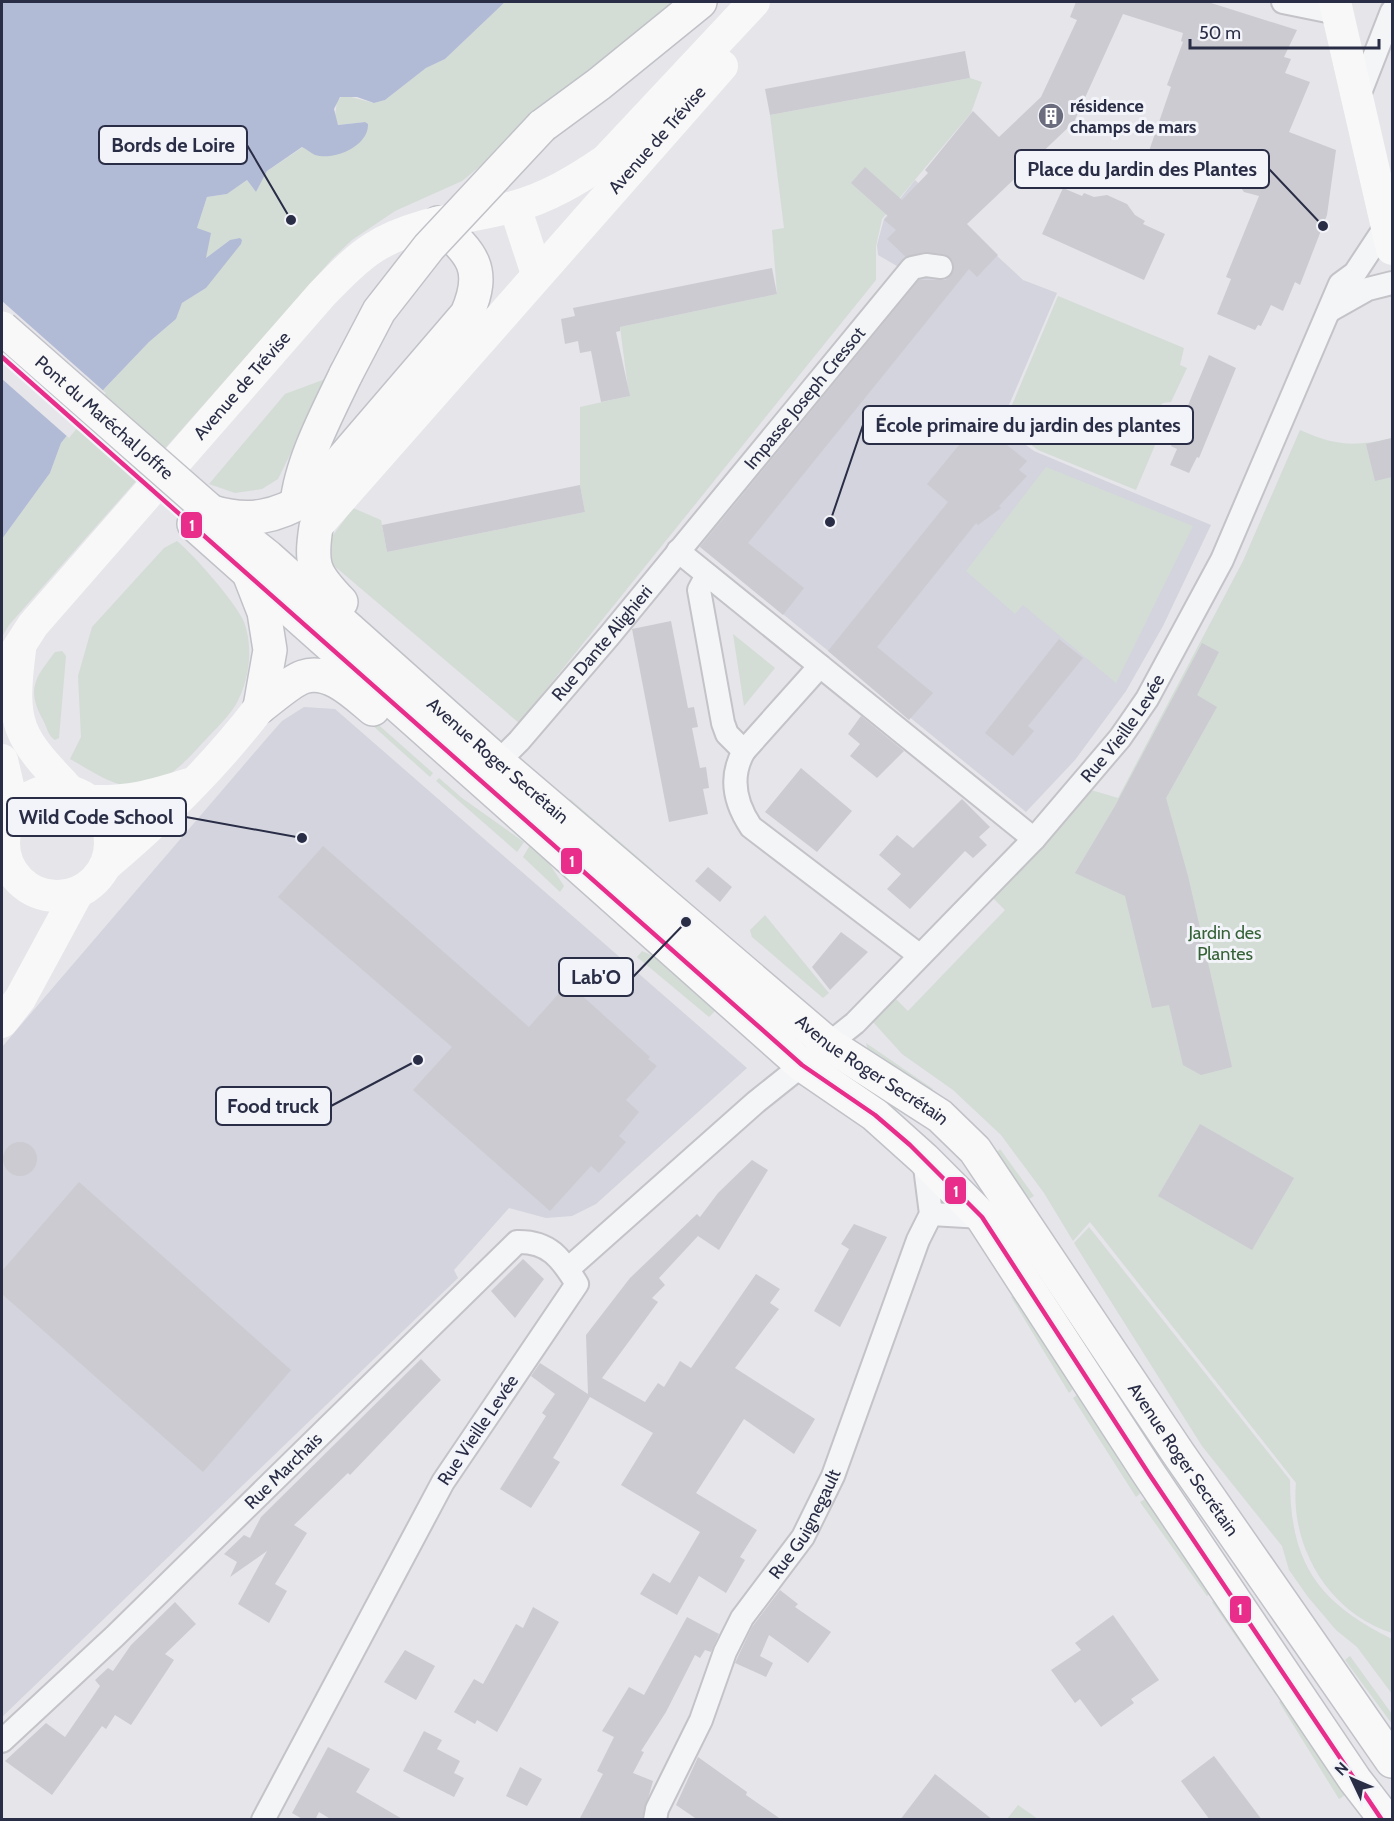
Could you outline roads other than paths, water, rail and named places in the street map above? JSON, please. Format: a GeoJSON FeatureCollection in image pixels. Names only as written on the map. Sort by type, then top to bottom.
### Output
{"type":"FeatureCollection","features":[{"type":"Feature","properties":{"kind":"main road"},"geometry":{"type":"LineString","coordinates":[[450,717],[321,581],[314,567],[307,515],[298,489],[324,419],[346,374],[380,311],[429,246],[542,126],[700,2]]}},
{"type":"Feature","properties":{"kind":"main road"},"geometry":{"type":"LineString","coordinates":[[307,515],[310,496],[467,314],[477,292],[475,268],[465,249],[438,223]]}},
{"type":"Feature","properties":{"kind":"main road","name":"Pont du Maréchal Joffre"},"geometry":{"type":"LineString","coordinates":[[2,328],[204,515]]}},
{"type":"Feature","properties":{"kind":"main road","name":"Pont du Maréchal Joffre"},"geometry":{"type":"LineString","coordinates":[[2,357],[204,515]]}},
{"type":"Feature","properties":{"kind":"main road"},"geometry":{"type":"LineString","coordinates":[[204,515],[246,519],[307,515]]}},
{"type":"Feature","properties":{"kind":"main road","name":"Avenue Roger Secrétain"},"geometry":{"type":"LineString","coordinates":[[204,515],[249,575],[802,1065],[875,1115],[924,1159],[982,1217],[1149,1474],[1384,1820]]}},
{"type":"Feature","properties":{"kind":"main road","name":"Avenue Roger Secrétain"},"geometry":{"type":"LineString","coordinates":[[204,515],[268,557],[498,762],[828,1044],[940,1116],[975,1150],[1178,1453],[1391,1758]]}},
{"type":"Feature","properties":{"kind":"main road"},"geometry":{"type":"LineString","coordinates":[[249,575],[264,612],[270,650],[260,707]]}},
{"type":"Feature","properties":{"kind":"main road"},"geometry":{"type":"LineString","coordinates":[[260,707],[302,677],[324,676],[346,687],[424,751],[509,803]]}},
{"type":"Feature","properties":{"kind":"street","name":"Avenue de Trévise"},"geometry":{"type":"LineString","coordinates":[[2,674],[33,625],[322,294],[374,247],[438,223],[515,207],[581,178],[606,160],[754,2]]}},
{"type":"Feature","properties":{"kind":"street","name":"Avenue de Trévise"},"geometry":{"type":"LineString","coordinates":[[307,515],[537,274],[763,19],[774,2]]}},
{"type":"Feature","properties":{"kind":"street"},"geometry":{"type":"LineString","coordinates":[[1283,2],[1336,7],[1359,98],[1389,238]]}},
{"type":"Feature","properties":{"kind":"street"},"geometry":{"type":"LineString","coordinates":[[1359,98],[1392,11]]}},
{"type":"Feature","properties":{"kind":"street"},"geometry":{"type":"LineString","coordinates":[[515,207],[537,274]]}},
{"type":"Feature","properties":{"kind":"street","name":"Rue Vieille Levée"},"geometry":{"type":"LineString","coordinates":[[263,1820],[443,1482],[577,1284],[568,1269],[756,1102],[855,1023],[1034,838],[1120,738],[1147,699],[1222,560],[1341,284],[1389,238]]}},
{"type":"Feature","properties":{"kind":"street","name":"Impasse Joseph Cressot"},"geometry":{"type":"LineString","coordinates":[[678,551],[912,268],[941,267]]}},
{"type":"Feature","properties":{"kind":"street"},"geometry":{"type":"LineString","coordinates":[[1329,311],[1368,290],[1392,284]]}},
{"type":"Feature","properties":{"kind":"street"},"geometry":{"type":"LineString","coordinates":[[678,551],[1034,838]]}},
{"type":"Feature","properties":{"kind":"street","name":"Rue Dante Alighieri"},"geometry":{"type":"LineString","coordinates":[[498,762],[609,636],[678,551]]}},
{"type":"Feature","properties":{"kind":"street"},"geometry":{"type":"LineString","coordinates":[[707,575],[699,590],[723,723],[727,734],[744,752]]}},
{"type":"Feature","properties":{"kind":"street","name":"Avenue de Trévise"},"geometry":{"type":"LineString","coordinates":[[21,643],[15,694],[18,721],[35,754],[80,796]]}},
{"type":"Feature","properties":{"kind":"street"},"geometry":{"type":"LineString","coordinates":[[820,666],[744,752],[736,765],[737,798],[742,813],[752,827],[919,955]]}},
{"type":"Feature","properties":{"kind":"street"},"geometry":{"type":"LineString","coordinates":[[193,782],[145,799],[123,802],[80,796],[54,789],[39,793],[25,800],[14,811],[6,826],[3,860],[14,876],[27,888],[44,895],[62,896],[78,892],[90,885],[105,866],[156,823],[229,747],[260,707]]}},
{"type":"Feature","properties":{"kind":"street"},"geometry":{"type":"LineString","coordinates":[[2,760],[14,811]]}},
{"type":"Feature","properties":{"kind":"street"},"geometry":{"type":"LineString","coordinates":[[80,796],[105,820],[110,835],[110,850],[105,866]]}},
{"type":"Feature","properties":{"kind":"street"},"geometry":{"type":"LineString","coordinates":[[3,1019],[20,999],[78,892]]}},
{"type":"Feature","properties":{"kind":"street"},"geometry":{"type":"LineString","coordinates":[[924,1159],[931,1214],[982,1217]]}},
{"type":"Feature","properties":{"kind":"street","name":"Rue Guignegault"},"geometry":{"type":"LineString","coordinates":[[655,1820],[701,1720],[725,1652],[738,1627],[803,1536],[833,1476],[918,1240],[931,1214]]}},
{"type":"Feature","properties":{"kind":"street","name":"Rue Marchais"},"geometry":{"type":"LineString","coordinates":[[2,1741],[123,1628],[518,1242],[536,1241],[554,1253],[568,1269]]}},
{"type":"Feature","properties":{"kind":"water"},"geometry":{"type":"Polygon","coordinates":[[[2,2],[505,2],[445,59],[426,68],[385,100],[374,103],[357,97],[340,97],[334,109],[338,125],[365,122],[368,124],[367,132],[357,145],[331,156],[315,155],[302,147],[267,171],[256,192],[247,180],[227,194],[207,197],[197,228],[211,233],[206,258],[230,240],[240,238],[241,244],[206,288],[182,303],[176,319],[149,342],[105,388],[61,443],[50,473],[2,539],[2,2]]]}},
{"type":"Feature","properties":{"kind":"place","name":"résidence champs de mars"},"geometry":{"type":"Point","coordinates":[1051,116]}},
{"type":"Feature","properties":{"kind":"place","name":"Bords de Loire"},"geometry":{"type":"Point","coordinates":[291,220]}},
{"type":"Feature","properties":{"kind":"place","name":"Place du Jardin des Plantes"},"geometry":{"type":"Point","coordinates":[1323,226]}},
{"type":"Feature","properties":{"kind":"place","name":"École primaire du jardin des plantes"},"geometry":{"type":"Point","coordinates":[830,522]}},
{"type":"Feature","properties":{"kind":"place","name":"Wild Code School"},"geometry":{"type":"Point","coordinates":[302,838]}},
{"type":"Feature","properties":{"kind":"place","name":"Lab'O"},"geometry":{"type":"Point","coordinates":[686,922]}},
{"type":"Feature","properties":{"kind":"place","name":"Food truck"},"geometry":{"type":"Point","coordinates":[418,1060]}},
{"type":"Feature","properties":{"kind":"park label","name":"Jardin des Plantes"},"geometry":{"type":"Point","coordinates":[1225,943]}}]}
